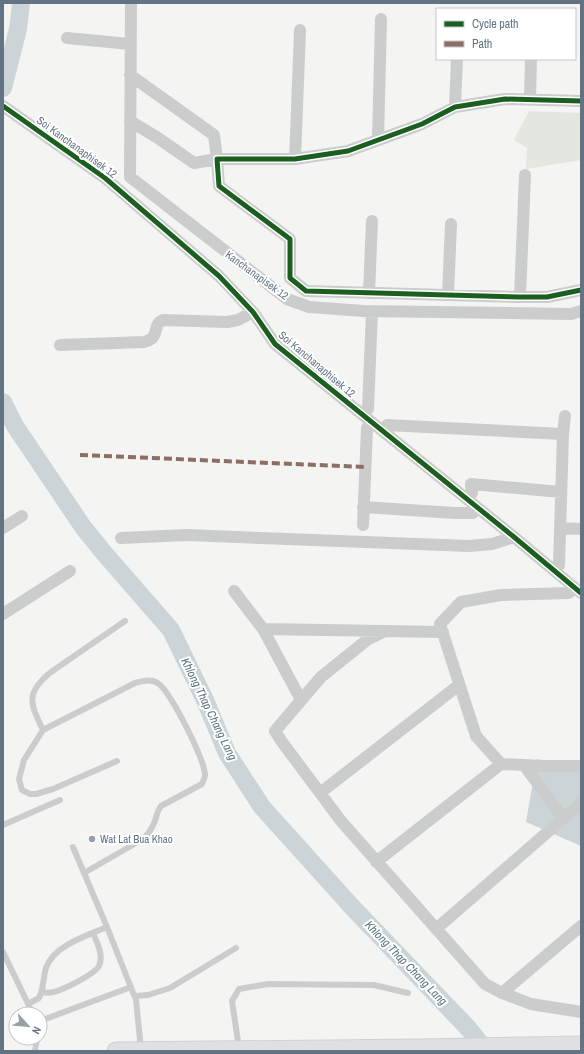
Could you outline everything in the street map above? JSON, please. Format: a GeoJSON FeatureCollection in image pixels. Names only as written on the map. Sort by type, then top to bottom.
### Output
{"type":"FeatureCollection","features":[{"type":"Feature","properties":{"kind":"main road"},"geometry":{"type":"LineString","coordinates":[[116,1051],[581,1045]]}},
{"type":"Feature","properties":{"kind":"street","name":"Kanchanapisek 12"},"geometry":{"type":"LineString","coordinates":[[131,3],[130,177],[287,299],[308,307],[372,311],[571,314],[581,311]]}},
{"type":"Feature","properties":{"kind":"street"},"geometry":{"type":"LineString","coordinates":[[378,140],[381,20]]}},
{"type":"Feature","properties":{"kind":"street"},"geometry":{"type":"LineString","coordinates":[[295,159],[300,30]]}},
{"type":"Feature","properties":{"kind":"street"},"geometry":{"type":"LineString","coordinates":[[67,38],[130,44]]}},
{"type":"Feature","properties":{"kind":"street"},"geometry":{"type":"LineString","coordinates":[[455,107],[457,60]]}},
{"type":"Feature","properties":{"kind":"street"},"geometry":{"type":"LineString","coordinates":[[530,100],[531,60]]}},
{"type":"Feature","properties":{"kind":"street"},"geometry":{"type":"LineString","coordinates":[[130,75],[214,136],[219,186],[290,239],[290,278],[306,291],[547,297],[581,290]]}},
{"type":"Feature","properties":{"kind":"street"},"geometry":{"type":"LineString","coordinates":[[130,120],[194,163],[217,159],[295,159],[348,151],[422,124],[455,107],[505,99],[581,101]]}},
{"type":"Feature","properties":{"kind":"street","name":"Soi Kanchanaphisek 12"},"geometry":{"type":"LineString","coordinates":[[7,109],[105,178],[219,276],[253,312],[275,344],[514,537],[575,593]]}},
{"type":"Feature","properties":{"kind":"street"},"geometry":{"type":"LineString","coordinates":[[520,297],[525,175]]}},
{"type":"Feature","properties":{"kind":"street"},"geometry":{"type":"LineString","coordinates":[[369,293],[372,221]]}},
{"type":"Feature","properties":{"kind":"street"},"geometry":{"type":"LineString","coordinates":[[448,295],[451,224]]}},
{"type":"Feature","properties":{"kind":"street"},"geometry":{"type":"LineString","coordinates":[[368,409],[372,311]]}},
{"type":"Feature","properties":{"kind":"street"},"geometry":{"type":"LineString","coordinates":[[60,345],[144,342],[151,340],[155,334],[157,325],[163,320],[227,322],[238,320],[253,312]]}},
{"type":"Feature","properties":{"kind":"street"},"geometry":{"type":"LineString","coordinates":[[559,565],[563,434],[565,416]]}},
{"type":"Feature","properties":{"kind":"street"},"geometry":{"type":"LineString","coordinates":[[387,425],[563,434]]}},
{"type":"Feature","properties":{"kind":"street"},"geometry":{"type":"LineString","coordinates":[[362,525],[367,426]]}},
{"type":"Feature","properties":{"kind":"street"},"geometry":{"type":"LineString","coordinates":[[472,493],[471,484],[562,492]]}},
{"type":"Feature","properties":{"kind":"street"},"geometry":{"type":"LineString","coordinates":[[363,507],[473,513]]}},
{"type":"Feature","properties":{"kind":"street"},"geometry":{"type":"LineString","coordinates":[[3,528],[22,516]]}},
{"type":"Feature","properties":{"kind":"street"},"geometry":{"type":"LineString","coordinates":[[561,528],[581,529]]}},
{"type":"Feature","properties":{"kind":"street"},"geometry":{"type":"LineString","coordinates":[[121,538],[186,536],[469,546],[492,544],[514,537]]}},
{"type":"Feature","properties":{"kind":"street"},"geometry":{"type":"LineString","coordinates":[[3,614],[70,571]]}},
{"type":"Feature","properties":{"kind":"street"},"geometry":{"type":"LineString","coordinates":[[234,591],[263,629],[301,700]]}},
{"type":"Feature","properties":{"kind":"street"},"geometry":{"type":"LineString","coordinates":[[502,764],[476,736],[440,624],[461,602],[501,595],[575,593]]}},
{"type":"Feature","properties":{"kind":"street"},"geometry":{"type":"LineString","coordinates":[[263,629],[443,632]]}},
{"type":"Feature","properties":{"kind":"street"},"geometry":{"type":"LineString","coordinates":[[385,630],[367,640],[321,676],[276,731],[282,742],[341,822],[486,984],[502,993],[531,1004],[581,1012]]}},
{"type":"Feature","properties":{"kind":"street"},"geometry":{"type":"LineString","coordinates":[[320,793],[459,685]]}},
{"type":"Feature","properties":{"kind":"street"},"geometry":{"type":"LineString","coordinates":[[376,862],[502,764],[581,766]]}},
{"type":"Feature","properties":{"kind":"street"},"geometry":{"type":"LineString","coordinates":[[524,765],[563,818]]}},
{"type":"Feature","properties":{"kind":"street"},"geometry":{"type":"LineString","coordinates":[[436,929],[581,803]]}},
{"type":"Feature","properties":{"kind":"street"},"geometry":{"type":"LineString","coordinates":[[502,993],[581,926]]}},
{"type":"Feature","properties":{"kind":"lane"},"geometry":{"type":"LineString","coordinates":[[43,730],[33,709],[32,698],[35,688],[41,680],[125,621]]}},
{"type":"Feature","properties":{"kind":"lane"},"geometry":{"type":"LineString","coordinates":[[84,873],[143,839],[150,833],[158,810],[161,806],[202,784],[205,777],[203,766],[179,712],[159,684],[150,680],[135,683],[43,730],[24,760],[19,779],[22,790],[30,794],[36,794],[53,789],[117,761]]}},
{"type":"Feature","properties":{"kind":"lane"},"geometry":{"type":"LineString","coordinates":[[3,825],[60,800]]}},
{"type":"Feature","properties":{"kind":"lane"},"geometry":{"type":"LineString","coordinates":[[73,847],[135,996],[141,1051]]}},
{"type":"Feature","properties":{"kind":"lane"},"geometry":{"type":"LineString","coordinates":[[3,952],[28,1004],[39,998],[42,992],[46,968],[50,958],[60,949],[107,927]]}},
{"type":"Feature","properties":{"kind":"lane"},"geometry":{"type":"LineString","coordinates":[[42,992],[56,992],[93,973],[99,967],[101,952],[93,933]]}},
{"type":"Feature","properties":{"kind":"lane"},"geometry":{"type":"LineString","coordinates":[[135,996],[148,995],[170,988],[236,948]]}},
{"type":"Feature","properties":{"kind":"lane"},"geometry":{"type":"LineString","coordinates":[[239,1050],[232,1002],[239,989],[268,984],[374,985],[408,992]]}},
{"type":"Feature","properties":{"kind":"lane"},"geometry":{"type":"LineString","coordinates":[[48,1018],[131,987]]}},
{"type":"Feature","properties":{"kind":"shaded area"},"geometry":{"type":"Polygon","coordinates":[[[529,111],[581,113],[581,160],[526,169],[527,148],[514,140],[529,111]]]}},
{"type":"Feature","properties":{"kind":"shaded area"},"geometry":{"type":"Polygon","coordinates":[[[537,759],[573,767],[581,765],[581,846],[526,822],[537,759]]]}},
{"type":"Feature","properties":{"kind":"waterway"},"geometry":{"type":"LineString","coordinates":[[3,88],[18,29],[21,3]]}},
{"type":"Feature","properties":{"kind":"waterway","name":"Khlong Thap Chang Lang"},"geometry":{"type":"LineString","coordinates":[[3,402],[15,426],[83,527],[171,630],[205,700],[227,753],[262,807],[353,908],[469,1029],[486,1051]]}},
{"type":"Feature","properties":{"kind":"marked path"},"geometry":{"type":"LineString","coordinates":[[80,455],[365,467]]}},
{"type":"Feature","properties":{"kind":"cycle path"},"geometry":{"type":"LineString","coordinates":[[581,101],[505,99],[455,107],[422,124],[348,151],[295,159],[217,159],[219,186],[290,239],[290,278],[306,291],[547,297],[581,290]]}},
{"type":"Feature","properties":{"kind":"cycle path"},"geometry":{"type":"LineString","coordinates":[[3,106],[105,178],[219,276],[253,312],[275,344],[581,593]]}},
{"type":"Feature","properties":{"kind":"place","name":"Wat Lat Bua Khao"},"geometry":{"type":"Point","coordinates":[92,839]}}]}
